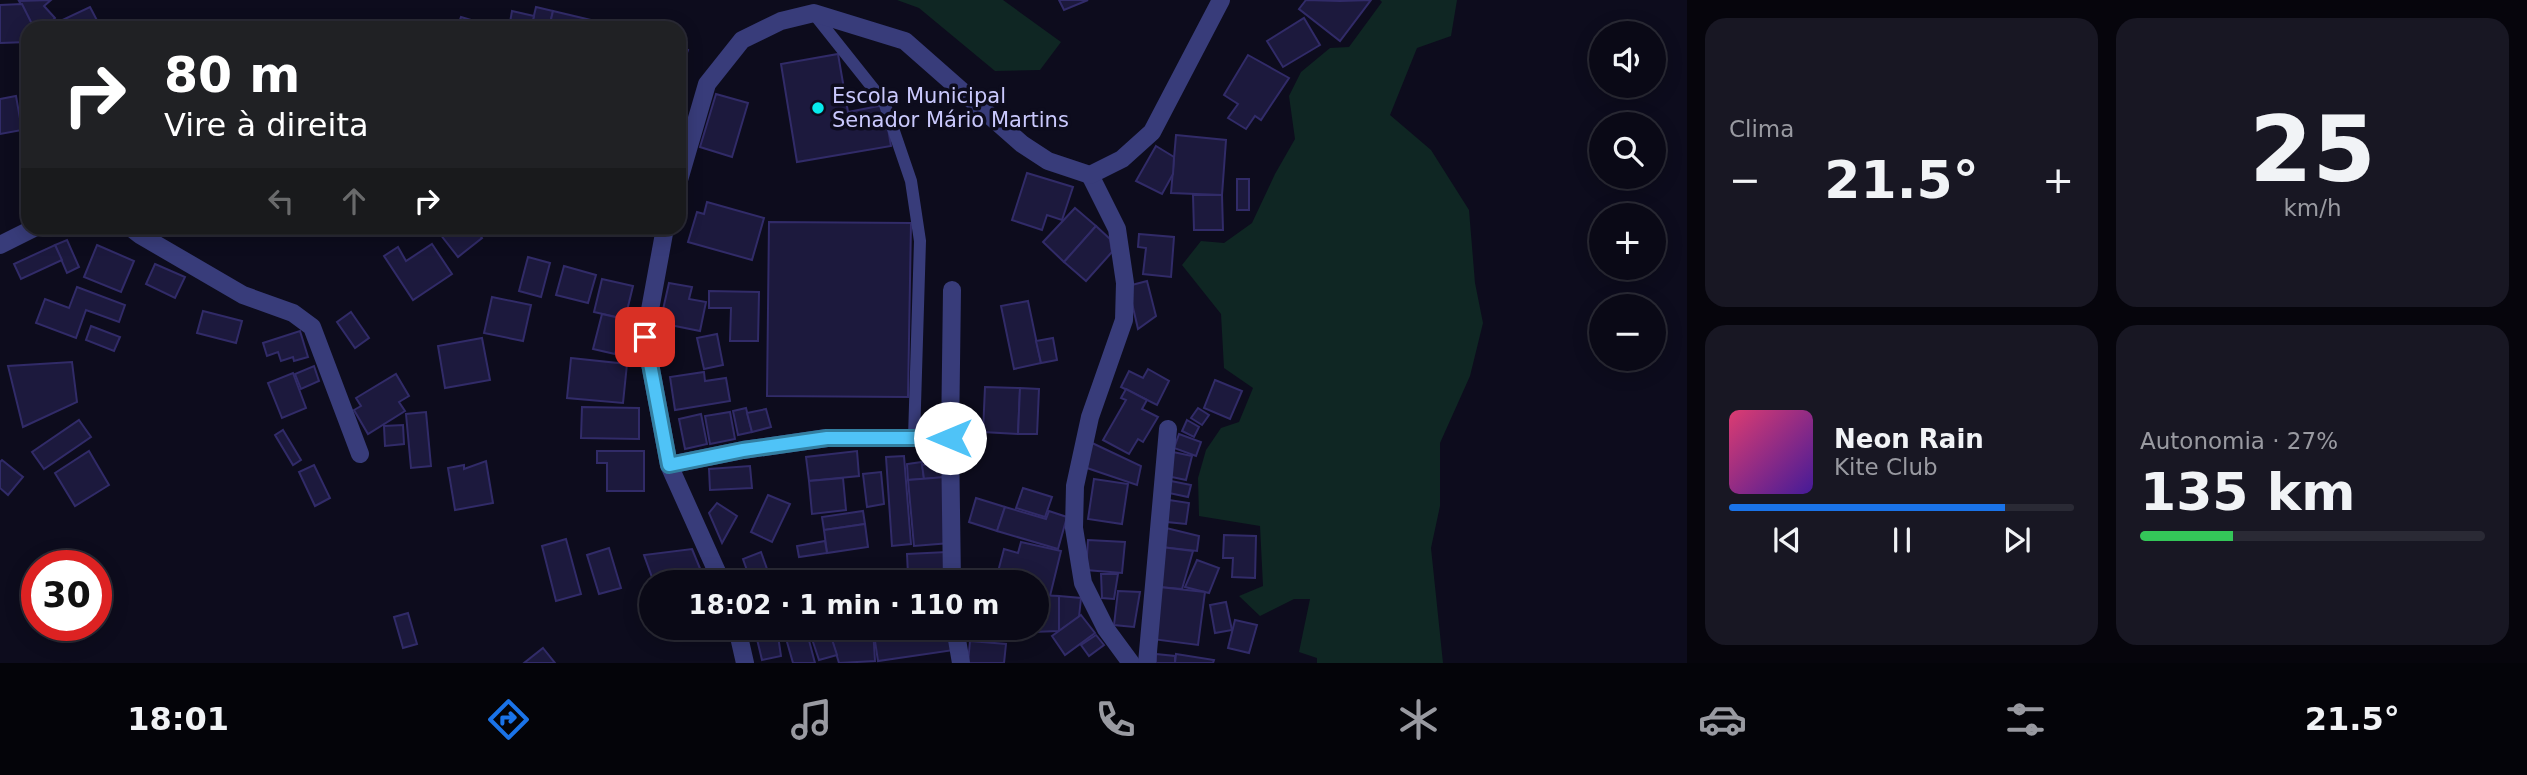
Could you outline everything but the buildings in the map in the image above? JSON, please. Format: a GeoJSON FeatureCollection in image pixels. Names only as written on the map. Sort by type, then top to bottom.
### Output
{"type":"FeatureCollection","features":[{"type":"Feature","properties":{"kind":"street"},"geometry":{"type":"LineString","coordinates":[[1090,175],[1122,159],[1152,132],[1221,0]]}},
{"type":"Feature","properties":{"kind":"street"},"geometry":{"type":"LineString","coordinates":[[686,156],[707,84],[742,40],[814,7],[905,41],[1022,144],[1048,161],[1090,175],[1117,229],[1125,283],[1124,320],[1090,417],[1075,486],[1074,528],[1083,583],[1107,629],[1131,663]]}},
{"type":"Feature","properties":{"kind":"street"},"geometry":{"type":"LineString","coordinates":[[0,245],[21,234]]}},
{"type":"Feature","properties":{"kind":"street"},"geometry":{"type":"LineString","coordinates":[[140,235],[243,295],[293,313],[312,327],[360,454]]}},
{"type":"Feature","properties":{"kind":"street"},"geometry":{"type":"LineString","coordinates":[[664,235],[645,337],[669,465],[716,570]]}},
{"type":"Feature","properties":{"kind":"street"},"geometry":{"type":"LineString","coordinates":[[952,290],[950,438],[953,570]]}},
{"type":"Feature","properties":{"kind":"street"},"geometry":{"type":"LineString","coordinates":[[1147,663],[1168,429]]}},
{"type":"Feature","properties":{"kind":"street"},"geometry":{"type":"LineString","coordinates":[[669,465],[743,450],[827,438],[950,438]]}},
{"type":"Feature","properties":{"kind":"street"},"geometry":{"type":"LineString","coordinates":[[739,640],[744,663]]}},
{"type":"Feature","properties":{"kind":"street"},"geometry":{"type":"LineString","coordinates":[[956,640],[961,663]]}},
{"type":"Feature","properties":{"kind":"lane"},"geometry":{"type":"LineString","coordinates":[[814,7],[884,102],[911,181],[920,241],[914,438]]}},
{"type":"Feature","properties":{"kind":"green space"},"geometry":{"type":"Polygon","coordinates":[[[897,0],[1003,0],[1061,42],[1040,70],[995,71],[919,8],[897,0]]]}},
{"type":"Feature","properties":{"kind":"green space"},"geometry":{"type":"Polygon","coordinates":[[[1380,0],[1457,0],[1451,36],[1417,48],[1390,115],[1431,150],[1469,210],[1475,283],[1483,323],[1470,376],[1440,443],[1440,506],[1431,548],[1443,663],[1317,663],[1317,658],[1299,652],[1310,599],[1294,599],[1260,616],[1239,596],[1263,586],[1260,526],[1199,516],[1198,478],[1206,450],[1221,428],[1239,422],[1253,388],[1224,368],[1221,314],[1182,265],[1201,241],[1224,243],[1252,223],[1295,139],[1289,96],[1301,72],[1330,48],[1349,47],[1382,2],[1380,0]]]}},
{"type":"Feature","properties":{"kind":"place","name":"Escola Municipal Senador Mário Martins"},"geometry":{"type":"Point","coordinates":[818,108]}},
{"type":"Feature","properties":{"kind":"route"},"geometry":{"type":"LineString","coordinates":[[645,337],[669,465],[743,450],[827,438],[950,438]]}}]}
